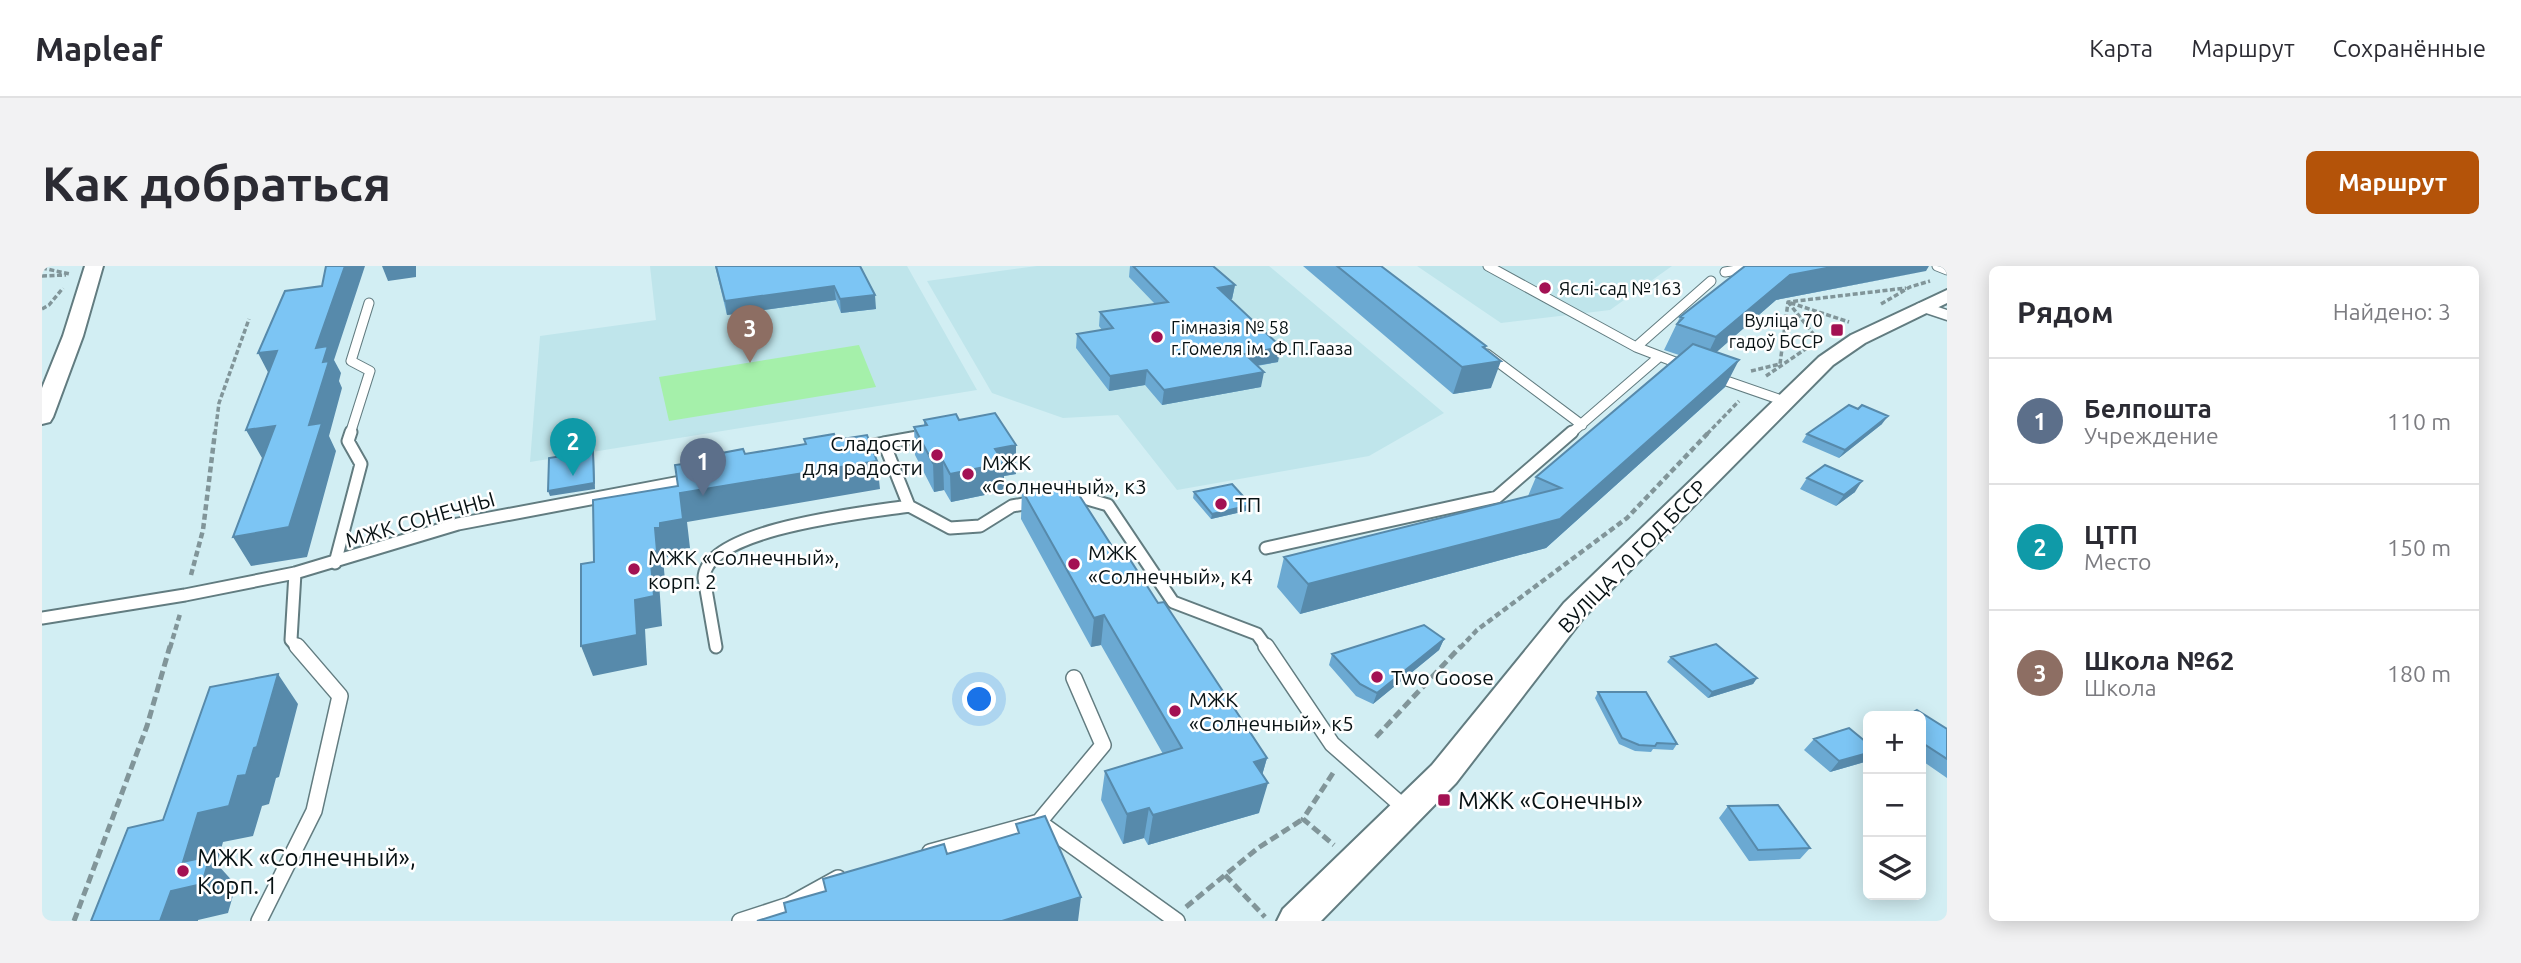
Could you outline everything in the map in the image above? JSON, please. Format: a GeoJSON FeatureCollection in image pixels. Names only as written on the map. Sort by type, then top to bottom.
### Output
{"type":"FeatureCollection","features":[{"type":"Feature","properties":{"kind":"street"},"geometry":{"type":"LineString","coordinates":[[42,417],[73,336],[94,266]]}},
{"type":"Feature","properties":{"kind":"street","name":"ВУЛІЦА 70 ГОД БССР"},"geometry":{"type":"LineString","coordinates":[[1296,921],[1444,774],[1574,610],[1784,401],[1826,361],[1858,339],[1932,301]]}},
{"type":"Feature","properties":{"kind":"lane"},"geometry":{"type":"LineString","coordinates":[[1488,266],[1636,347],[1695,370]]}},
{"type":"Feature","properties":{"kind":"lane"},"geometry":{"type":"LineString","coordinates":[[1725,272],[1760,266]]}},
{"type":"Feature","properties":{"kind":"lane"},"geometry":{"type":"LineString","coordinates":[[1937,266],[1947,270]]}},
{"type":"Feature","properties":{"kind":"lane"},"geometry":{"type":"LineString","coordinates":[[1636,347],[1711,281]]}},
{"type":"Feature","properties":{"kind":"lane"},"geometry":{"type":"LineString","coordinates":[[335,564],[361,464],[348,441],[370,370],[351,361],[369,303]]}},
{"type":"Feature","properties":{"kind":"lane"},"geometry":{"type":"LineString","coordinates":[[1482,350],[1582,425]]}},
{"type":"Feature","properties":{"kind":"lane"},"geometry":{"type":"LineString","coordinates":[[1266,548],[1497,497],[1659,356]]}},
{"type":"Feature","properties":{"kind":"lane"},"geometry":{"type":"LineString","coordinates":[[1707,374],[1784,401]]}},
{"type":"Feature","properties":{"kind":"lane"},"geometry":{"type":"LineString","coordinates":[[844,450],[937,434]]}},
{"type":"Feature","properties":{"kind":"lane"},"geometry":{"type":"LineString","coordinates":[[884,443],[909,506]]}},
{"type":"Feature","properties":{"kind":"lane","name":"МЖК СОНЕЧНЫ"},"geometry":{"type":"LineString","coordinates":[[42,618],[185,595],[295,573],[335,564],[458,524],[709,477]]}},
{"type":"Feature","properties":{"kind":"lane"},"geometry":{"type":"LineString","coordinates":[[716,647],[704,573],[712,559],[728,546],[763,532],[909,506],[950,528],[980,526],[1012,506],[1077,496],[1108,505],[1173,602],[1257,634],[1332,744],[1408,810]]}},
{"type":"Feature","properties":{"kind":"lane"},"geometry":{"type":"LineString","coordinates":[[260,921],[314,811],[340,696],[291,640],[295,573]]}},
{"type":"Feature","properties":{"kind":"lane"},"geometry":{"type":"LineString","coordinates":[[912,857],[1040,822],[1103,745],[1074,678]]}},
{"type":"Feature","properties":{"kind":"lane"},"geometry":{"type":"LineString","coordinates":[[1040,822],[1177,921]]}},
{"type":"Feature","properties":{"kind":"lane"},"geometry":{"type":"LineString","coordinates":[[740,921],[789,905],[836,878],[849,875]]}},
{"type":"Feature","properties":{"kind":"path"},"geometry":{"type":"LineString","coordinates":[[42,271],[48,269],[74,275]]}},
{"type":"Feature","properties":{"kind":"path"},"geometry":{"type":"LineString","coordinates":[[42,271],[74,275]]}},
{"type":"Feature","properties":{"kind":"path"},"geometry":{"type":"LineString","coordinates":[[42,308],[49,305],[74,275]]}},
{"type":"Feature","properties":{"kind":"path"},"geometry":{"type":"LineString","coordinates":[[1787,302],[1932,301]]}},
{"type":"Feature","properties":{"kind":"path"},"geometry":{"type":"LineString","coordinates":[[1787,302],[1850,322]]}},
{"type":"Feature","properties":{"kind":"path"},"geometry":{"type":"LineString","coordinates":[[1376,737],[1477,630],[1627,518],[1751,390],[1780,364],[1819,341],[1787,302]]}},
{"type":"Feature","properties":{"kind":"path"},"geometry":{"type":"LineString","coordinates":[[1780,364],[1787,302]]}},
{"type":"Feature","properties":{"kind":"path"},"geometry":{"type":"LineString","coordinates":[[74,921],[147,726],[203,530],[219,403],[249,319]]}},
{"type":"Feature","properties":{"kind":"path"},"geometry":{"type":"LineString","coordinates":[[1719,378],[1780,364]]}},
{"type":"Feature","properties":{"kind":"path"},"geometry":{"type":"LineString","coordinates":[[1191,900],[1258,848],[1303,819],[1334,774],[1327,764]]}},
{"type":"Feature","properties":{"kind":"path"},"geometry":{"type":"LineString","coordinates":[[1303,819],[1355,862]]}},
{"type":"Feature","properties":{"kind":"path"},"geometry":{"type":"LineString","coordinates":[[1225,875],[1269,921]]}},
{"type":"Feature","properties":{"kind":"shaded area"},"geometry":{"type":"Polygon","coordinates":[[[650,266],[907,266],[977,390],[530,462],[540,336],[656,320],[650,266]]]}},
{"type":"Feature","properties":{"kind":"shaded area","name":"Гімназія № 58 г.Гомеля ім. Ф.П.Гааза"},"geometry":{"type":"Polygon","coordinates":[[[1037,266],[1269,266],[1444,413],[1369,456],[1177,490],[1118,415],[1063,418],[992,393],[927,281],[1037,266]]]}},
{"type":"Feature","properties":{"kind":"shaded area","name":"Яслі-сад №163"},"geometry":{"type":"Polygon","coordinates":[[[1417,266],[1672,266],[1610,310],[1501,323],[1417,266]]]}},
{"type":"Feature","properties":{"kind":"green space"},"geometry":{"type":"Polygon","coordinates":[[[859,345],[876,387],[669,421],[659,377],[859,345]]]}},
{"type":"Feature","properties":{"kind":"building"},"geometry":{"type":"Polygon","coordinates":[[[326,266],[345,266],[316,348],[328,346],[323,362],[329,361],[309,425],[322,423],[289,527],[233,537],[275,426],[246,430],[277,351],[258,353],[285,291],[322,286],[326,266]]]}},
{"type":"Feature","properties":{"kind":"building"},"geometry":{"type":"Polygon","coordinates":[[[716,266],[860,266],[875,295],[840,299],[834,286],[725,301],[716,266]]]}},
{"type":"Feature","properties":{"kind":"building"},"geometry":{"type":"Polygon","coordinates":[[[1133,266],[1213,266],[1235,285],[1218,288],[1281,347],[1245,354],[1264,372],[1164,390],[1147,370],[1110,376],[1077,334],[1113,328],[1100,312],[1168,302],[1133,266]]]}},
{"type":"Feature","properties":{"kind":"building"},"geometry":{"type":"Polygon","coordinates":[[[1337,266],[1381,266],[1486,346],[1483,347],[1501,361],[1462,367],[1337,266]]]}},
{"type":"Feature","properties":{"kind":"building"},"geometry":{"type":"Polygon","coordinates":[[[1745,266],[1837,266],[1790,275],[1716,337],[1677,324],[1683,318],[1680,317],[1745,266]]]}},
{"type":"Feature","properties":{"kind":"building"},"geometry":{"type":"Polygon","coordinates":[[[1693,344],[1739,360],[1560,519],[1308,584],[1284,557],[1561,488],[1536,477],[1693,344]]]}},
{"type":"Feature","properties":{"kind":"building"},"geometry":{"type":"Polygon","coordinates":[[[1849,405],[1858,409],[1862,405],[1888,416],[1845,450],[1807,434],[1849,405]]]}},
{"type":"Feature","properties":{"kind":"building"},"geometry":{"type":"Polygon","coordinates":[[[995,413],[1016,445],[995,449],[1004,463],[950,474],[943,461],[933,463],[914,427],[927,425],[924,420],[956,414],[959,420],[995,413]]]}},
{"type":"Feature","properties":{"kind":"building"},"geometry":{"type":"Polygon","coordinates":[[[834,434],[836,440],[867,435],[877,461],[680,493],[683,519],[660,523],[660,528],[655,528],[657,551],[650,553],[654,596],[635,600],[637,635],[581,646],[581,564],[594,562],[593,500],[678,486],[675,465],[712,460],[711,455],[743,449],[745,454],[806,444],[804,439],[834,434]]]}},
{"type":"Feature","properties":{"kind":"building"},"geometry":{"type":"Polygon","coordinates":[[[593,451],[594,483],[548,491],[549,458],[593,451]]]}},
{"type":"Feature","properties":{"kind":"building"},"geometry":{"type":"Polygon","coordinates":[[[1825,465],[1862,481],[1844,495],[1807,478],[1825,465]]]}},
{"type":"Feature","properties":{"kind":"building"},"geometry":{"type":"Polygon","coordinates":[[[1070,481],[1119,557],[1127,555],[1158,603],[1164,602],[1267,758],[1254,762],[1268,783],[1153,815],[1149,808],[1127,814],[1105,771],[1182,748],[1104,615],[1094,618],[1022,490],[1070,481]]]}},
{"type":"Feature","properties":{"kind":"building","name":"ТП"},"geometry":{"type":"Polygon","coordinates":[[[1232,484],[1251,505],[1212,514],[1194,492],[1232,484]]]}},
{"type":"Feature","properties":{"kind":"building"},"geometry":{"type":"Polygon","coordinates":[[[1424,625],[1444,639],[1377,693],[1360,684],[1332,654],[1424,625]]]}},
{"type":"Feature","properties":{"kind":"building"},"geometry":{"type":"Polygon","coordinates":[[[1716,644],[1757,678],[1712,692],[1671,657],[1716,644]]]}},
{"type":"Feature","properties":{"kind":"building"},"geometry":{"type":"Polygon","coordinates":[[[278,674],[257,747],[254,748],[246,775],[238,776],[229,806],[198,813],[183,862],[210,856],[202,884],[171,891],[160,921],[91,921],[128,828],[163,820],[210,687],[278,674]]]}},
{"type":"Feature","properties":{"kind":"building"},"geometry":{"type":"Polygon","coordinates":[[[1598,692],[1646,692],[1677,744],[1639,745],[1622,738],[1598,692]]]}},
{"type":"Feature","properties":{"kind":"building"},"geometry":{"type":"Polygon","coordinates":[[[1926,716],[1947,729],[1947,759],[1926,745],[1926,716]]]}},
{"type":"Feature","properties":{"kind":"building"},"geometry":{"type":"Polygon","coordinates":[[[1849,728],[1863,740],[1863,754],[1839,761],[1814,739],[1849,728]]]}},
{"type":"Feature","properties":{"kind":"building"},"geometry":{"type":"Polygon","coordinates":[[[1778,805],[1810,848],[1758,850],[1728,806],[1778,805]]]}},
{"type":"Feature","properties":{"kind":"building"},"geometry":{"type":"Polygon","coordinates":[[[1045,816],[1081,897],[1002,921],[757,921],[786,912],[784,903],[826,891],[823,879],[944,844],[947,854],[1019,833],[1016,824],[1045,816]]]}},
{"type":"Feature","properties":{"kind":"place","name":"Яслі-сад №163"},"geometry":{"type":"Point","coordinates":[1545,288]}},
{"type":"Feature","properties":{"kind":"place","name":"Вуліца 70 гадоў БССР"},"geometry":{"type":"Point","coordinates":[1837,330]}},
{"type":"Feature","properties":{"kind":"place","name":"Гімназія № 58 г.Гомеля ім. Ф.П.Гааза"},"geometry":{"type":"Point","coordinates":[1157,337]}},
{"type":"Feature","properties":{"kind":"place","name":"Школа №62"},"geometry":{"type":"Point","coordinates":[750,363]}},
{"type":"Feature","properties":{"kind":"place","name":"Сладости для радости"},"geometry":{"type":"Point","coordinates":[937,455]}},
{"type":"Feature","properties":{"kind":"place","name":"МЖК «Солнечный», к3"},"geometry":{"type":"Point","coordinates":[968,474]}},
{"type":"Feature","properties":{"kind":"place","name":"ЦТП"},"geometry":{"type":"Point","coordinates":[573,476]}},
{"type":"Feature","properties":{"kind":"place","name":"Белпошта"},"geometry":{"type":"Point","coordinates":[703,496]}},
{"type":"Feature","properties":{"kind":"place","name":"ТП"},"geometry":{"type":"Point","coordinates":[1221,504]}},
{"type":"Feature","properties":{"kind":"place","name":"МЖК «Солнечный», к4"},"geometry":{"type":"Point","coordinates":[1074,564]}},
{"type":"Feature","properties":{"kind":"place","name":"МЖК «Солнечный», корп. 2"},"geometry":{"type":"Point","coordinates":[634,569]}},
{"type":"Feature","properties":{"kind":"place","name":"Two Goose"},"geometry":{"type":"Point","coordinates":[1377,677]}},
{"type":"Feature","properties":{"kind":"place","name":"МЖК «Солнечный», к5"},"geometry":{"type":"Point","coordinates":[1175,711]}},
{"type":"Feature","properties":{"kind":"place","name":"МЖК «Сонечны»"},"geometry":{"type":"Point","coordinates":[1444,800]}},
{"type":"Feature","properties":{"kind":"place","name":"МЖК «Солнечный», Корп. 1"},"geometry":{"type":"Point","coordinates":[183,871]}}]}
